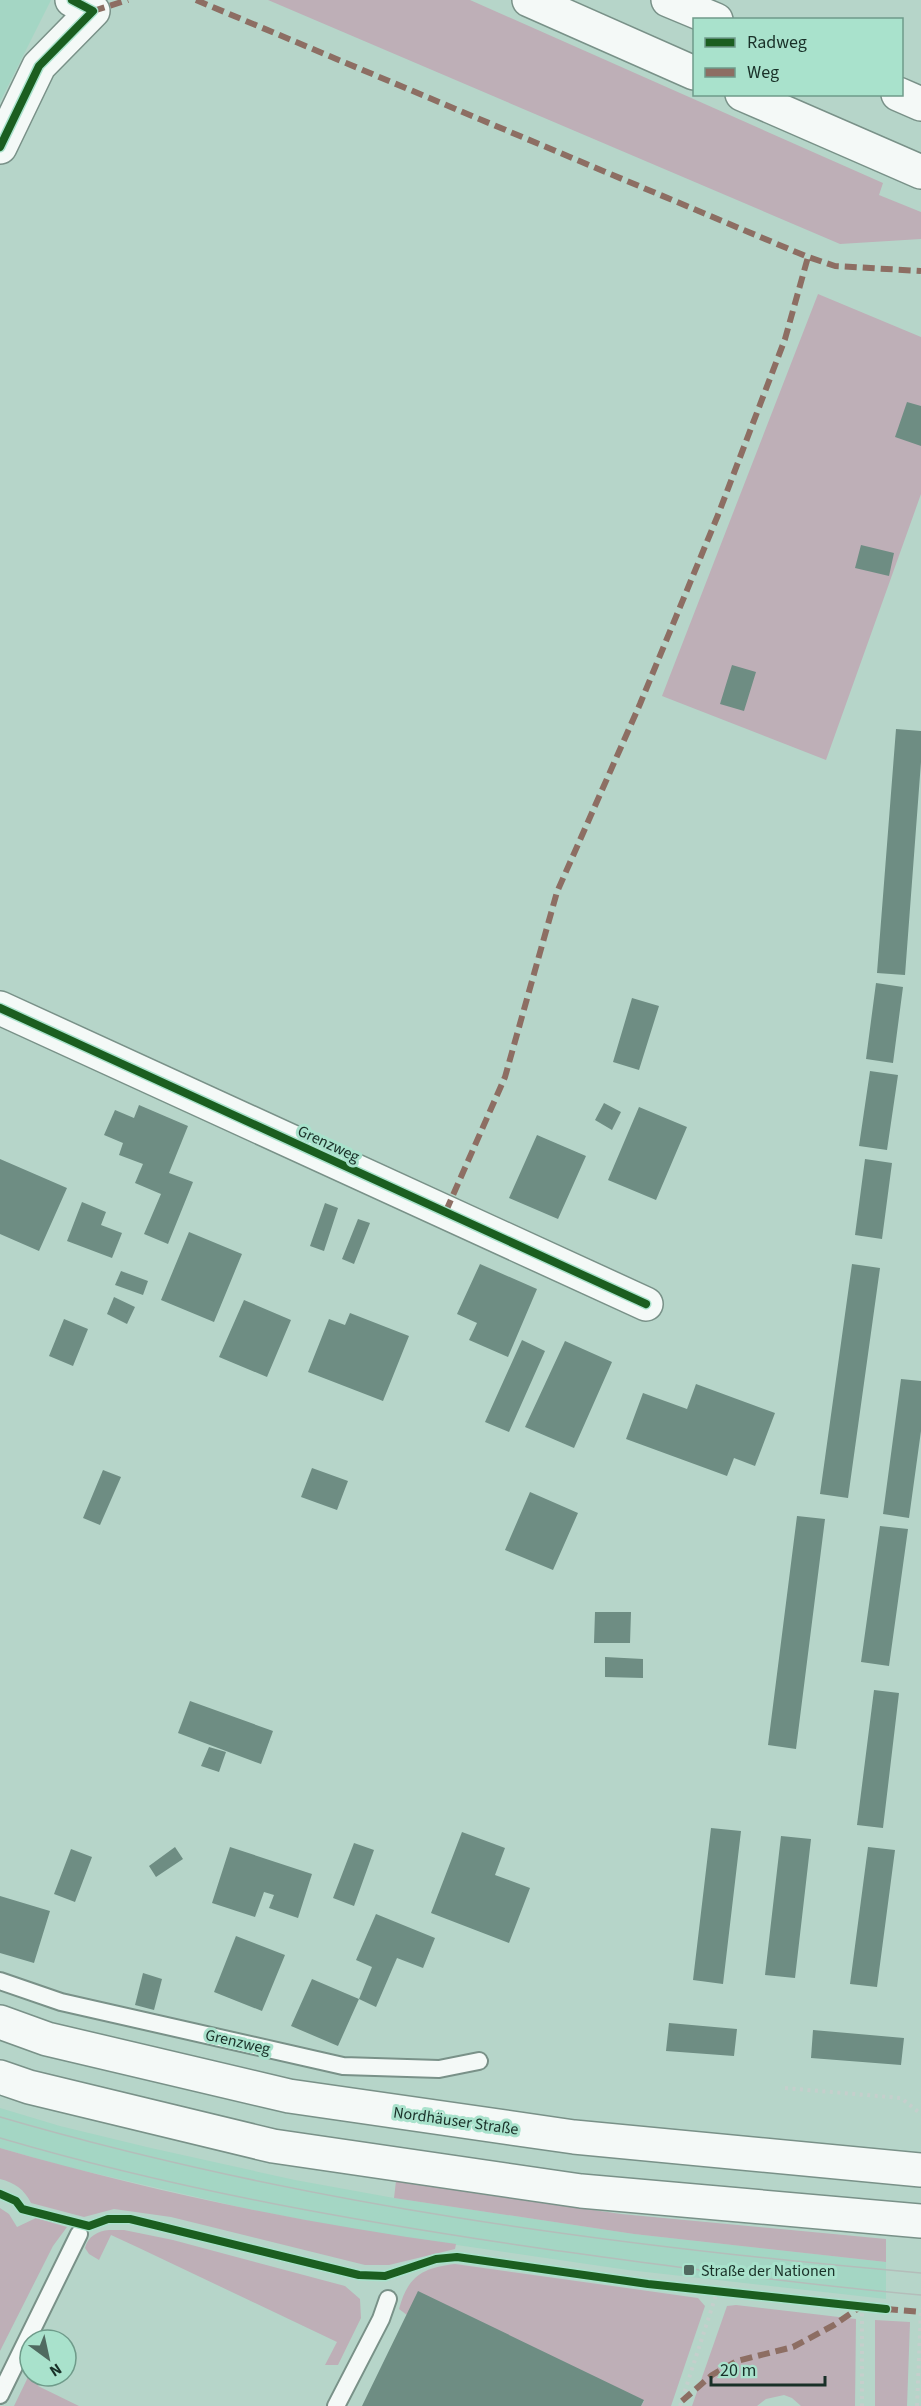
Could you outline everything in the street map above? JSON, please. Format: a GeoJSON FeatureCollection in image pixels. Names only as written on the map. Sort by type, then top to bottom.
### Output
{"type":"FeatureCollection","features":[{"type":"Feature","properties":{"kind":"main road"},"geometry":{"type":"LineString","coordinates":[[529,0],[693,73]]}},
{"type":"Feature","properties":{"kind":"main road"},"geometry":{"type":"LineString","coordinates":[[668,0],[711,18]]}},
{"type":"Feature","properties":{"kind":"main road"},"geometry":{"type":"LineString","coordinates":[[0,147],[39,66],[82,6]]}},
{"type":"Feature","properties":{"kind":"main road"},"geometry":{"type":"LineString","coordinates":[[746,96],[921,172]]}},
{"type":"Feature","properties":{"kind":"main road","name":"Grenzweg"},"geometry":{"type":"LineString","coordinates":[[0,1008],[646,1304]]}},
{"type":"Feature","properties":{"kind":"main road","name":"Nordhäuser Straße"},"geometry":{"type":"LineString","coordinates":[[0,2022],[47,2039],[289,2096],[574,2137],[921,2170]]}},
{"type":"Feature","properties":{"kind":"main road"},"geometry":{"type":"LineString","coordinates":[[0,2078],[273,2146],[581,2191],[921,2221]]}},
{"type":"Feature","properties":{"kind":"lane","name":"Grenzweg"},"geometry":{"type":"LineString","coordinates":[[0,1982],[61,2002],[343,2066],[439,2069],[479,2061]]}},
{"type":"Feature","properties":{"kind":"lane"},"geometry":{"type":"LineString","coordinates":[[0,2395],[79,2235]]}},
{"type":"Feature","properties":{"kind":"lane"},"geometry":{"type":"LineString","coordinates":[[336,2406],[381,2319],[388,2299]]}},
{"type":"Feature","properties":{"kind":"path"},"geometry":{"type":"LineString","coordinates":[[785,2088],[901,2098],[921,2114]]}},
{"type":"Feature","properties":{"kind":"path"},"geometry":{"type":"LineString","coordinates":[[705,2291],[728,2293]]}},
{"type":"Feature","properties":{"kind":"path"},"geometry":{"type":"LineString","coordinates":[[680,2406],[717,2292]]}},
{"type":"Feature","properties":{"kind":"path"},"geometry":{"type":"LineString","coordinates":[[851,2305],[866,2307],[862,2406]]}},
{"type":"Feature","properties":{"kind":"path"},"geometry":{"type":"LineString","coordinates":[[917,2406],[921,2308]]}},
{"type":"Feature","properties":{"kind":"shaded area"},"geometry":{"type":"Polygon","coordinates":[[[0,0],[51,0],[0,102],[0,0]]]}},
{"type":"Feature","properties":{"kind":"shaded area"},"geometry":{"type":"Polygon","coordinates":[[[268,0],[470,0],[883,183],[879,195],[921,212],[921,239],[840,244],[268,0]]]}},
{"type":"Feature","properties":{"kind":"shaded area"},"geometry":{"type":"Polygon","coordinates":[[[818,294],[921,337],[921,494],[826,760],[662,696],[818,294]]]}},
{"type":"Feature","properties":{"kind":"shaded area"},"geometry":{"type":"Polygon","coordinates":[[[0,2108],[60,2126],[151,2148],[295,2180],[394,2198],[634,2234],[886,2262],[886,2299],[628,2270],[361,2231],[248,2209],[67,2167],[0,2148],[0,2108]]]}},
{"type":"Feature","properties":{"kind":"shaded area"},"geometry":{"type":"Polygon","coordinates":[[[0,2148],[169,2192],[283,2216],[456,2244],[455,2249],[389,2265],[365,2265],[171,2217],[114,2209],[84,2217],[31,2203],[18,2187],[0,2179],[0,2148]]]}},
{"type":"Feature","properties":{"kind":"shaded area"},"geometry":{"type":"Polygon","coordinates":[[[396,2181],[621,2214],[886,2239],[886,2262],[634,2234],[394,2198],[396,2181]]]}},
{"type":"Feature","properties":{"kind":"shaded area"},"geometry":{"type":"Polygon","coordinates":[[[0,2208],[9,2214],[17,2227],[36,2218],[67,2227],[53,2246],[0,2351],[0,2208]]]}},
{"type":"Feature","properties":{"kind":"shaded area"},"geometry":{"type":"Polygon","coordinates":[[[124,2230],[173,2240],[345,2286],[360,2299],[361,2318],[338,2365],[325,2365],[337,2342],[137,2247],[111,2235],[99,2260],[89,2254],[85,2248],[88,2240],[97,2233],[124,2230]]]}},
{"type":"Feature","properties":{"kind":"shaded area"},"geometry":{"type":"Polygon","coordinates":[[[455,2264],[698,2298],[705,2306],[671,2406],[641,2406],[644,2401],[407,2315],[399,2309],[407,2289],[418,2276],[434,2268],[455,2264]]]}},
{"type":"Feature","properties":{"kind":"shaded area"},"geometry":{"type":"Polygon","coordinates":[[[736,2305],[856,2319],[855,2406],[801,2406],[792,2398],[784,2395],[766,2399],[757,2406],[692,2406],[727,2306],[736,2305]]]}},
{"type":"Feature","properties":{"kind":"shaded area"},"geometry":{"type":"Polygon","coordinates":[[[875,2320],[910,2322],[907,2406],[875,2406],[875,2320]]]}},
{"type":"Feature","properties":{"kind":"shaded area"},"geometry":{"type":"Polygon","coordinates":[[[23,2388],[42,2388],[79,2406],[14,2406],[23,2388]]]}},
{"type":"Feature","properties":{"kind":"building"},"geometry":{"type":"Polygon","coordinates":[[[907,402],[921,406],[921,446],[895,437],[907,402]]]}},
{"type":"Feature","properties":{"kind":"building"},"geometry":{"type":"Polygon","coordinates":[[[861,545],[894,553],[889,576],[855,568],[861,545]]]}},
{"type":"Feature","properties":{"kind":"building"},"geometry":{"type":"Polygon","coordinates":[[[732,665],[756,672],[744,711],[720,704],[732,665]]]}},
{"type":"Feature","properties":{"kind":"building"},"geometry":{"type":"Polygon","coordinates":[[[896,729],[921,731],[921,762],[905,975],[877,973],[896,729]]]}},
{"type":"Feature","properties":{"kind":"building"},"geometry":{"type":"Polygon","coordinates":[[[876,983],[903,987],[893,1063],[866,1059],[876,983]]]}},
{"type":"Feature","properties":{"kind":"building"},"geometry":{"type":"Polygon","coordinates":[[[632,998],[659,1006],[639,1070],[613,1062],[632,998]]]}},
{"type":"Feature","properties":{"kind":"building"},"geometry":{"type":"Polygon","coordinates":[[[870,1071],[898,1075],[887,1150],[859,1146],[870,1071]]]}},
{"type":"Feature","properties":{"kind":"building"},"geometry":{"type":"Polygon","coordinates":[[[604,1103],[621,1112],[612,1130],[595,1120],[604,1103]]]}},
{"type":"Feature","properties":{"kind":"building"},"geometry":{"type":"Polygon","coordinates":[[[139,1105],[188,1126],[169,1173],[193,1182],[168,1244],[144,1234],[161,1194],[135,1183],[143,1164],[119,1155],[123,1143],[104,1135],[115,1110],[134,1118],[139,1105]]]}},
{"type":"Feature","properties":{"kind":"building"},"geometry":{"type":"Polygon","coordinates":[[[639,1107],[687,1127],[656,1200],[608,1180],[639,1107]]]}},
{"type":"Feature","properties":{"kind":"building"},"geometry":{"type":"Polygon","coordinates":[[[537,1135],[586,1156],[558,1219],[509,1198],[537,1135]]]}},
{"type":"Feature","properties":{"kind":"building"},"geometry":{"type":"Polygon","coordinates":[[[0,1159],[67,1188],[39,1251],[0,1234],[0,1159]]]}},
{"type":"Feature","properties":{"kind":"building"},"geometry":{"type":"Polygon","coordinates":[[[865,1159],[892,1163],[882,1239],[855,1235],[865,1159]]]}},
{"type":"Feature","properties":{"kind":"building"},"geometry":{"type":"Polygon","coordinates":[[[82,1202],[106,1212],[101,1225],[122,1233],[112,1258],[67,1241],[82,1202]]]}},
{"type":"Feature","properties":{"kind":"building"},"geometry":{"type":"Polygon","coordinates":[[[325,1203],[338,1208],[324,1251],[310,1246],[325,1203]]]}},
{"type":"Feature","properties":{"kind":"building"},"geometry":{"type":"Polygon","coordinates":[[[358,1219],[370,1223],[354,1264],[342,1259],[358,1219]]]}},
{"type":"Feature","properties":{"kind":"building"},"geometry":{"type":"Polygon","coordinates":[[[189,1232],[242,1254],[214,1322],[161,1300],[189,1232]]]}},
{"type":"Feature","properties":{"kind":"building"},"geometry":{"type":"Polygon","coordinates":[[[480,1264],[537,1289],[508,1357],[469,1340],[477,1323],[457,1314],[480,1264]]]}},
{"type":"Feature","properties":{"kind":"building"},"geometry":{"type":"Polygon","coordinates":[[[852,1264],[880,1268],[848,1498],[820,1494],[852,1264]]]}},
{"type":"Feature","properties":{"kind":"building"},"geometry":{"type":"Polygon","coordinates":[[[121,1271],[148,1281],[143,1295],[115,1285],[121,1271]]]}},
{"type":"Feature","properties":{"kind":"building"},"geometry":{"type":"Polygon","coordinates":[[[114,1297],[135,1307],[127,1324],[107,1314],[114,1297]]]}},
{"type":"Feature","properties":{"kind":"building"},"geometry":{"type":"Polygon","coordinates":[[[244,1300],[291,1320],[267,1377],[219,1357],[244,1300]]]}},
{"type":"Feature","properties":{"kind":"building"},"geometry":{"type":"Polygon","coordinates":[[[350,1313],[409,1336],[383,1401],[308,1372],[329,1319],[345,1325],[350,1313]]]}},
{"type":"Feature","properties":{"kind":"building"},"geometry":{"type":"Polygon","coordinates":[[[64,1319],[88,1329],[73,1366],[49,1356],[64,1319]]]}},
{"type":"Feature","properties":{"kind":"building"},"geometry":{"type":"Polygon","coordinates":[[[522,1340],[545,1351],[509,1432],[485,1422],[522,1340]]]}},
{"type":"Feature","properties":{"kind":"building"},"geometry":{"type":"Polygon","coordinates":[[[565,1341],[612,1362],[574,1448],[525,1427],[565,1341]]]}},
{"type":"Feature","properties":{"kind":"building"},"geometry":{"type":"Polygon","coordinates":[[[901,1379],[921,1381],[921,1431],[909,1518],[883,1514],[901,1379]]]}},
{"type":"Feature","properties":{"kind":"building"},"geometry":{"type":"Polygon","coordinates":[[[696,1384],[775,1413],[755,1466],[734,1458],[727,1476],[626,1439],[643,1393],[687,1409],[696,1384]]]}},
{"type":"Feature","properties":{"kind":"building"},"geometry":{"type":"Polygon","coordinates":[[[312,1468],[348,1481],[337,1510],[301,1497],[312,1468]]]}},
{"type":"Feature","properties":{"kind":"building"},"geometry":{"type":"Polygon","coordinates":[[[103,1470],[121,1477],[100,1525],[83,1518],[103,1470]]]}},
{"type":"Feature","properties":{"kind":"building"},"geometry":{"type":"Polygon","coordinates":[[[530,1492],[578,1513],[553,1570],[505,1550],[530,1492]]]}},
{"type":"Feature","properties":{"kind":"building"},"geometry":{"type":"Polygon","coordinates":[[[797,1516],[825,1519],[796,1749],[768,1745],[797,1516]]]}},
{"type":"Feature","properties":{"kind":"building"},"geometry":{"type":"Polygon","coordinates":[[[880,1526],[908,1529],[889,1666],[861,1662],[880,1526]]]}},
{"type":"Feature","properties":{"kind":"building"},"geometry":{"type":"Polygon","coordinates":[[[595,1612],[631,1612],[630,1643],[594,1643],[595,1612]]]}},
{"type":"Feature","properties":{"kind":"building"},"geometry":{"type":"Polygon","coordinates":[[[605,1657],[643,1659],[643,1678],[605,1677],[605,1657]]]}},
{"type":"Feature","properties":{"kind":"building"},"geometry":{"type":"Polygon","coordinates":[[[874,1690],[899,1693],[883,1828],[857,1825],[874,1690]]]}},
{"type":"Feature","properties":{"kind":"building"},"geometry":{"type":"Polygon","coordinates":[[[190,1701],[273,1731],[261,1764],[178,1733],[190,1701]]]}},
{"type":"Feature","properties":{"kind":"building"},"geometry":{"type":"Polygon","coordinates":[[[209,1747],[226,1752],[219,1772],[201,1766],[209,1747]]]}},
{"type":"Feature","properties":{"kind":"building"},"geometry":{"type":"Polygon","coordinates":[[[711,1828],[741,1831],[723,1984],[693,1980],[711,1828]]]}},
{"type":"Feature","properties":{"kind":"building"},"geometry":{"type":"Polygon","coordinates":[[[462,1832],[505,1848],[495,1875],[530,1888],[509,1943],[431,1913],[462,1832]]]}},
{"type":"Feature","properties":{"kind":"building"},"geometry":{"type":"Polygon","coordinates":[[[781,1836],[811,1839],[795,1978],[765,1975],[781,1836]]]}},
{"type":"Feature","properties":{"kind":"building"},"geometry":{"type":"Polygon","coordinates":[[[354,1843],[374,1850],[354,1906],[333,1898],[354,1843]]]}},
{"type":"Feature","properties":{"kind":"building"},"geometry":{"type":"Polygon","coordinates":[[[175,1847],[183,1859],[156,1877],[149,1866],[175,1847]]]}},
{"type":"Feature","properties":{"kind":"building"},"geometry":{"type":"Polygon","coordinates":[[[230,1847],[312,1874],[298,1918],[269,1908],[274,1895],[264,1892],[255,1917],[212,1903],[230,1847]]]}},
{"type":"Feature","properties":{"kind":"building"},"geometry":{"type":"Polygon","coordinates":[[[868,1847],[895,1850],[877,1987],[850,1984],[868,1847]]]}},
{"type":"Feature","properties":{"kind":"building"},"geometry":{"type":"Polygon","coordinates":[[[71,1849],[92,1857],[75,1902],[54,1894],[71,1849]]]}},
{"type":"Feature","properties":{"kind":"building"},"geometry":{"type":"Polygon","coordinates":[[[0,1896],[50,1911],[34,1963],[0,1953],[0,1896]]]}},
{"type":"Feature","properties":{"kind":"building"},"geometry":{"type":"Polygon","coordinates":[[[376,1914],[435,1938],[423,1968],[397,1958],[376,2007],[359,1999],[372,1967],[356,1960],[376,1914]]]}},
{"type":"Feature","properties":{"kind":"building"},"geometry":{"type":"Polygon","coordinates":[[[236,1936],[285,1955],[262,2011],[214,1992],[236,1936]]]}},
{"type":"Feature","properties":{"kind":"building"},"geometry":{"type":"Polygon","coordinates":[[[143,1973],[162,1979],[154,2010],[135,2005],[143,1973]]]}},
{"type":"Feature","properties":{"kind":"building"},"geometry":{"type":"Polygon","coordinates":[[[312,1979],[359,1999],[338,2046],[291,2026],[312,1979]]]}},
{"type":"Feature","properties":{"kind":"building"},"geometry":{"type":"Polygon","coordinates":[[[669,2023],[737,2029],[734,2056],[666,2051],[669,2023]]]}},
{"type":"Feature","properties":{"kind":"building"},"geometry":{"type":"Polygon","coordinates":[[[813,2030],[904,2038],[901,2065],[811,2058],[813,2030]]]}},
{"type":"Feature","properties":{"kind":"building"},"geometry":{"type":"Polygon","coordinates":[[[418,2291],[644,2400],[641,2406],[362,2406],[418,2291]]]}},
{"type":"Feature","properties":{"kind":"tram line"},"geometry":{"type":"LineString","coordinates":[[0,2117],[112,2148],[226,2174],[456,2218],[689,2249],[921,2273]]}},
{"type":"Feature","properties":{"kind":"tram line"},"geometry":{"type":"LineString","coordinates":[[0,2138],[205,2190],[413,2229],[690,2269],[921,2295]]}},
{"type":"Feature","properties":{"kind":"marked path"},"geometry":{"type":"LineString","coordinates":[[93,11],[128,0]]}},
{"type":"Feature","properties":{"kind":"marked path"},"geometry":{"type":"LineString","coordinates":[[196,0],[808,257],[835,266],[921,271]]}},
{"type":"Feature","properties":{"kind":"marked path"},"geometry":{"type":"LineString","coordinates":[[446,1211],[505,1077],[557,892],[640,704],[718,515],[785,339],[808,257]]}},
{"type":"Feature","properties":{"kind":"marked path"},"geometry":{"type":"LineString","coordinates":[[682,2401],[712,2375],[737,2361],[793,2347],[834,2325],[860,2307]]}},
{"type":"Feature","properties":{"kind":"marked path"},"geometry":{"type":"LineString","coordinates":[[886,2309],[921,2312]]}},
{"type":"Feature","properties":{"kind":"cycle path"},"geometry":{"type":"LineString","coordinates":[[0,147],[39,66],[93,11],[72,0]]}},
{"type":"Feature","properties":{"kind":"cycle path"},"geometry":{"type":"LineString","coordinates":[[0,1008],[646,1304]]}},
{"type":"Feature","properties":{"kind":"cycle path"},"geometry":{"type":"LineString","coordinates":[[0,2194],[16,2201],[22,2209],[89,2226],[108,2219],[130,2219],[359,2275],[385,2276],[436,2259],[457,2257],[648,2284],[886,2309]]}},
{"type":"Feature","properties":{"kind":"place","name":"Straße der Nationen"},"geometry":{"type":"Point","coordinates":[689,2270]}}]}
